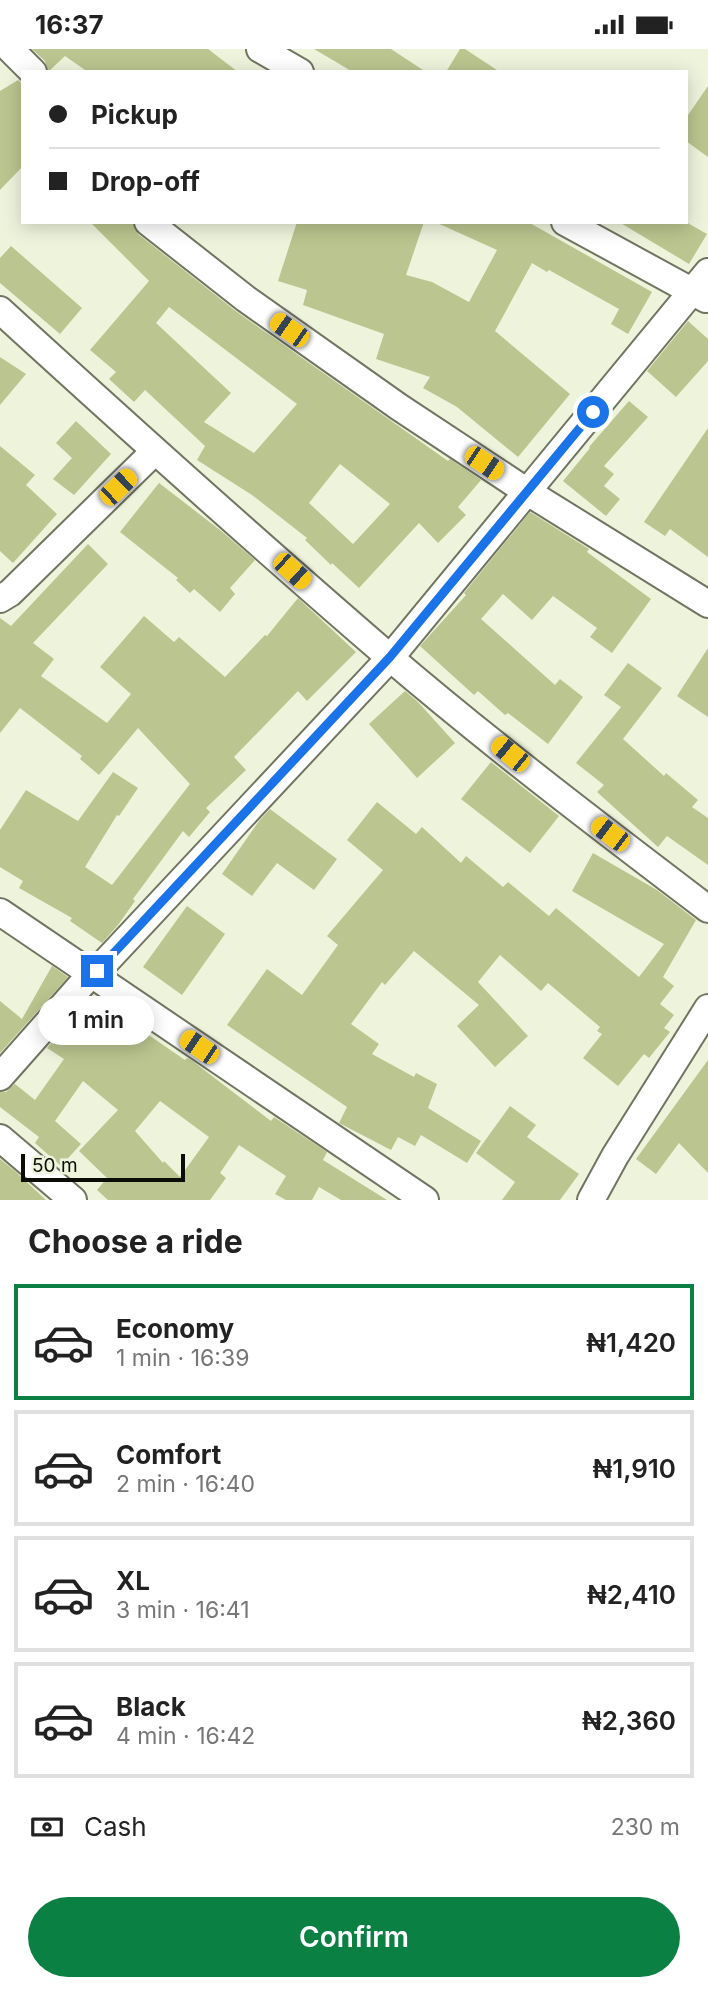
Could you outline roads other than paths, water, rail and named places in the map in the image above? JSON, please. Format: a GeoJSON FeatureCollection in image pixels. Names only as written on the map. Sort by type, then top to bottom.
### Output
{"type":"FeatureCollection","features":[{"type":"Feature","properties":{"kind":"street"},"geometry":{"type":"LineString","coordinates":[[10,49],[31,70]]}},
{"type":"Feature","properties":{"kind":"street"},"geometry":{"type":"LineString","coordinates":[[260,49],[297,70]]}},
{"type":"Feature","properties":{"kind":"street"},"geometry":{"type":"LineString","coordinates":[[151,224],[246,299],[526,491],[708,604]]}},
{"type":"Feature","properties":{"kind":"street"},"geometry":{"type":"LineString","coordinates":[[0,1077],[91,974],[97,971],[390,657],[526,491],[703,288],[569,224]]}},
{"type":"Feature","properties":{"kind":"street"},"geometry":{"type":"LineString","coordinates":[[0,310],[155,451],[390,657],[590,819],[708,909]]}},
{"type":"Feature","properties":{"kind":"street"},"geometry":{"type":"LineString","coordinates":[[0,599],[10,593],[155,451]]}},
{"type":"Feature","properties":{"kind":"street"},"geometry":{"type":"LineString","coordinates":[[0,912],[425,1200]]}},
{"type":"Feature","properties":{"kind":"street"},"geometry":{"type":"LineString","coordinates":[[591,1200],[615,1156],[708,1008]]}},
{"type":"Feature","properties":{"kind":"street"},"geometry":{"type":"LineString","coordinates":[[0,1138],[73,1200]]}}]}
